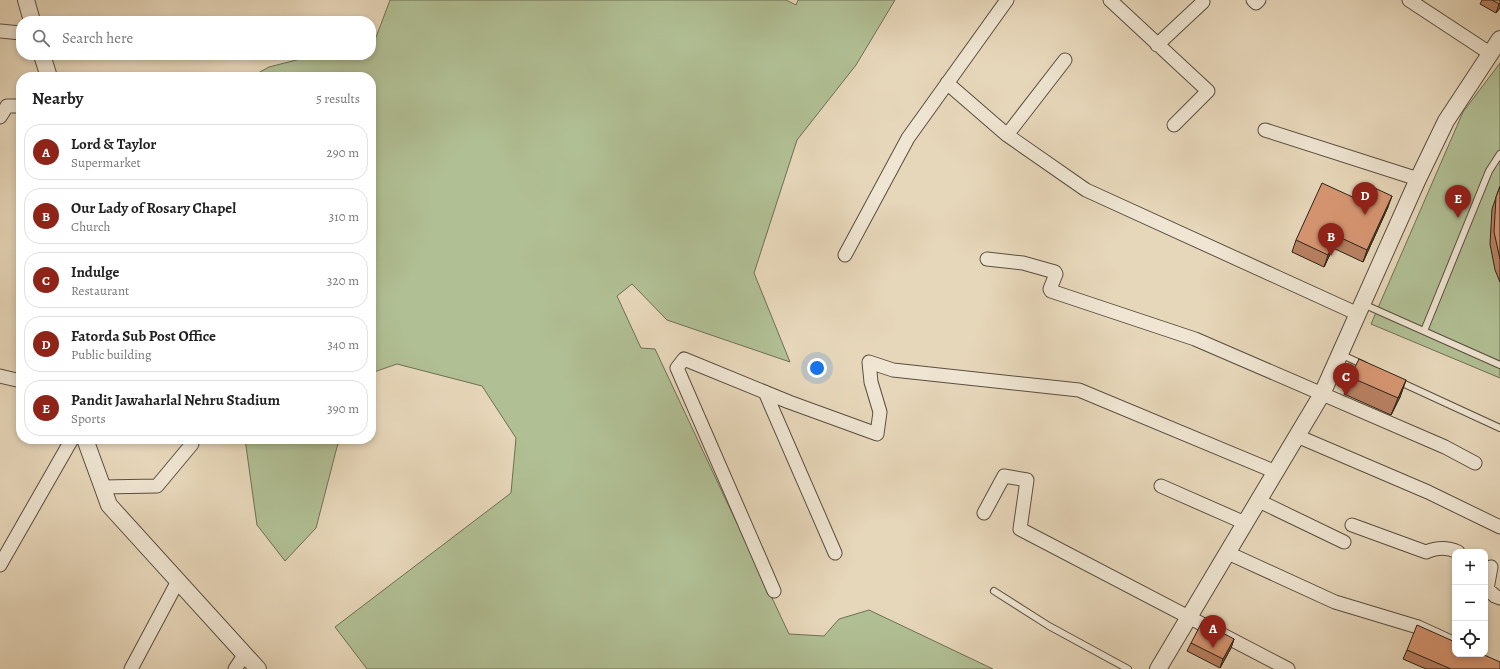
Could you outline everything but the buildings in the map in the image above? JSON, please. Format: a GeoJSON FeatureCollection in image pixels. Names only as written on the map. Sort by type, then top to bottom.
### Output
{"type":"FeatureCollection","features":[{"type":"Feature","properties":{"kind":"street"},"geometry":{"type":"LineString","coordinates":[[26,0],[31,16]]}},
{"type":"Feature","properties":{"kind":"street"},"geometry":{"type":"LineString","coordinates":[[845,255],[908,138],[1007,0]]}},
{"type":"Feature","properties":{"kind":"street"},"geometry":{"type":"LineString","coordinates":[[1110,0],[1208,92],[1174,125]]}},
{"type":"Feature","properties":{"kind":"street"},"geometry":{"type":"LineString","coordinates":[[1253,0],[1256,3],[1259,0]]}},
{"type":"Feature","properties":{"kind":"street"},"geometry":{"type":"LineString","coordinates":[[1409,0],[1491,54]]}},
{"type":"Feature","properties":{"kind":"street"},"geometry":{"type":"LineString","coordinates":[[1157,45],[1203,2]]}},
{"type":"Feature","properties":{"kind":"street"},"geometry":{"type":"LineString","coordinates":[[0,31],[16,33]]}},
{"type":"Feature","properties":{"kind":"street"},"geometry":{"type":"LineString","coordinates":[[1158,669],[1322,394],[1418,179],[1446,121],[1500,39]]}},
{"type":"Feature","properties":{"kind":"street"},"geometry":{"type":"LineString","coordinates":[[44,60],[47,72]]}},
{"type":"Feature","properties":{"kind":"street"},"geometry":{"type":"LineString","coordinates":[[1007,135],[1065,60]]}},
{"type":"Feature","properties":{"kind":"street"},"geometry":{"type":"LineString","coordinates":[[947,83],[1007,135],[1086,190],[1360,309]]}},
{"type":"Feature","properties":{"kind":"street"},"geometry":{"type":"LineString","coordinates":[[0,117],[7,106],[16,106]]}},
{"type":"Feature","properties":{"kind":"street"},"geometry":{"type":"LineString","coordinates":[[1265,130],[1418,179]]}},
{"type":"Feature","properties":{"kind":"street"},"geometry":{"type":"LineString","coordinates":[[987,259],[1023,263],[1055,272],[1056,274],[1050,289],[1051,291],[1195,339],[1445,447],[1475,463]]}},
{"type":"Feature","properties":{"kind":"street"},"geometry":{"type":"LineString","coordinates":[[774,591],[677,368],[684,359],[765,392],[877,434],[880,412],[871,382],[869,362],[893,370],[1079,390],[1276,472]]}},
{"type":"Feature","properties":{"kind":"street"},"geometry":{"type":"LineString","coordinates":[[0,376],[16,380]]}},
{"type":"Feature","properties":{"kind":"street"},"geometry":{"type":"LineString","coordinates":[[765,392],[835,553]]}},
{"type":"Feature","properties":{"kind":"street"},"geometry":{"type":"LineString","coordinates":[[1297,436],[1428,492],[1500,527]]}},
{"type":"Feature","properties":{"kind":"street"},"geometry":{"type":"LineString","coordinates":[[0,565],[69,444]]}},
{"type":"Feature","properties":{"kind":"street"},"geometry":{"type":"LineString","coordinates":[[87,444],[109,505],[258,669]]}},
{"type":"Feature","properties":{"kind":"street"},"geometry":{"type":"LineString","coordinates":[[102,487],[157,486],[192,444]]}},
{"type":"Feature","properties":{"kind":"street"},"geometry":{"type":"LineString","coordinates":[[984,513],[1004,476],[1026,480],[1020,529],[1288,669]]}},
{"type":"Feature","properties":{"kind":"street"},"geometry":{"type":"LineString","coordinates":[[1161,486],[1245,523]]}},
{"type":"Feature","properties":{"kind":"street"},"geometry":{"type":"LineString","coordinates":[[1259,501],[1344,542]]}},
{"type":"Feature","properties":{"kind":"street"},"geometry":{"type":"LineString","coordinates":[[1352,525],[1426,552],[1436,548],[1452,549]]}},
{"type":"Feature","properties":{"kind":"street"},"geometry":{"type":"LineString","coordinates":[[1228,553],[1335,602],[1418,627],[1452,643]]}},
{"type":"Feature","properties":{"kind":"street"},"geometry":{"type":"LineString","coordinates":[[1492,567],[1488,589],[1495,596],[1500,598]]}},
{"type":"Feature","properties":{"kind":"street"},"geometry":{"type":"LineString","coordinates":[[131,669],[178,581]]}},
{"type":"Feature","properties":{"kind":"street"},"geometry":{"type":"LineString","coordinates":[[235,669],[245,654]]}},
{"type":"Feature","properties":{"kind":"lane"},"geometry":{"type":"LineString","coordinates":[[1424,331],[1489,170],[1500,154]]}},
{"type":"Feature","properties":{"kind":"lane"},"geometry":{"type":"LineString","coordinates":[[1360,309],[1424,331],[1500,365]]}},
{"type":"Feature","properties":{"kind":"lane"},"geometry":{"type":"LineString","coordinates":[[1340,354],[1368,367]]}},
{"type":"Feature","properties":{"kind":"lane"},"geometry":{"type":"LineString","coordinates":[[1389,377],[1500,428]]}},
{"type":"Feature","properties":{"kind":"lane"},"geometry":{"type":"LineString","coordinates":[[994,591],[1049,626],[1128,669]]}},
{"type":"Feature","properties":{"kind":"green space"},"geometry":{"type":"Polygon","coordinates":[[[390,0],[786,0],[796,5],[798,0],[895,0],[856,65],[797,140],[754,273],[790,362],[667,320],[632,284],[617,296],[641,348],[655,349],[789,634],[824,636],[839,619],[869,610],[993,669],[367,669],[335,627],[511,493],[516,438],[482,386],[397,364],[376,371],[376,72],[260,72],[269,67],[296,60],[376,60],[376,37],[390,0]]]}},
{"type":"Feature","properties":{"kind":"green space"},"geometry":{"type":"Polygon","coordinates":[[[1500,63],[1500,378],[1371,324],[1463,112],[1500,63]]]}},
{"type":"Feature","properties":{"kind":"green space"},"geometry":{"type":"Polygon","coordinates":[[[246,444],[338,444],[316,528],[285,561],[257,525],[246,444]]]}},
{"type":"Feature","properties":{"kind":"place","name":"Fatorda Sub Post Office"},"geometry":{"type":"Point","coordinates":[1365,215]}},
{"type":"Feature","properties":{"kind":"place","name":"Pandit Jawaharlal Nehru Stadium"},"geometry":{"type":"Point","coordinates":[1458,218]}},
{"type":"Feature","properties":{"kind":"place","name":"Our Lady of Rosary Chapel"},"geometry":{"type":"Point","coordinates":[1331,256]}},
{"type":"Feature","properties":{"kind":"place","name":"Indulge"},"geometry":{"type":"Point","coordinates":[1346,396]}},
{"type":"Feature","properties":{"kind":"place","name":"Lord & Taylor"},"geometry":{"type":"Point","coordinates":[1213,648]}}]}
